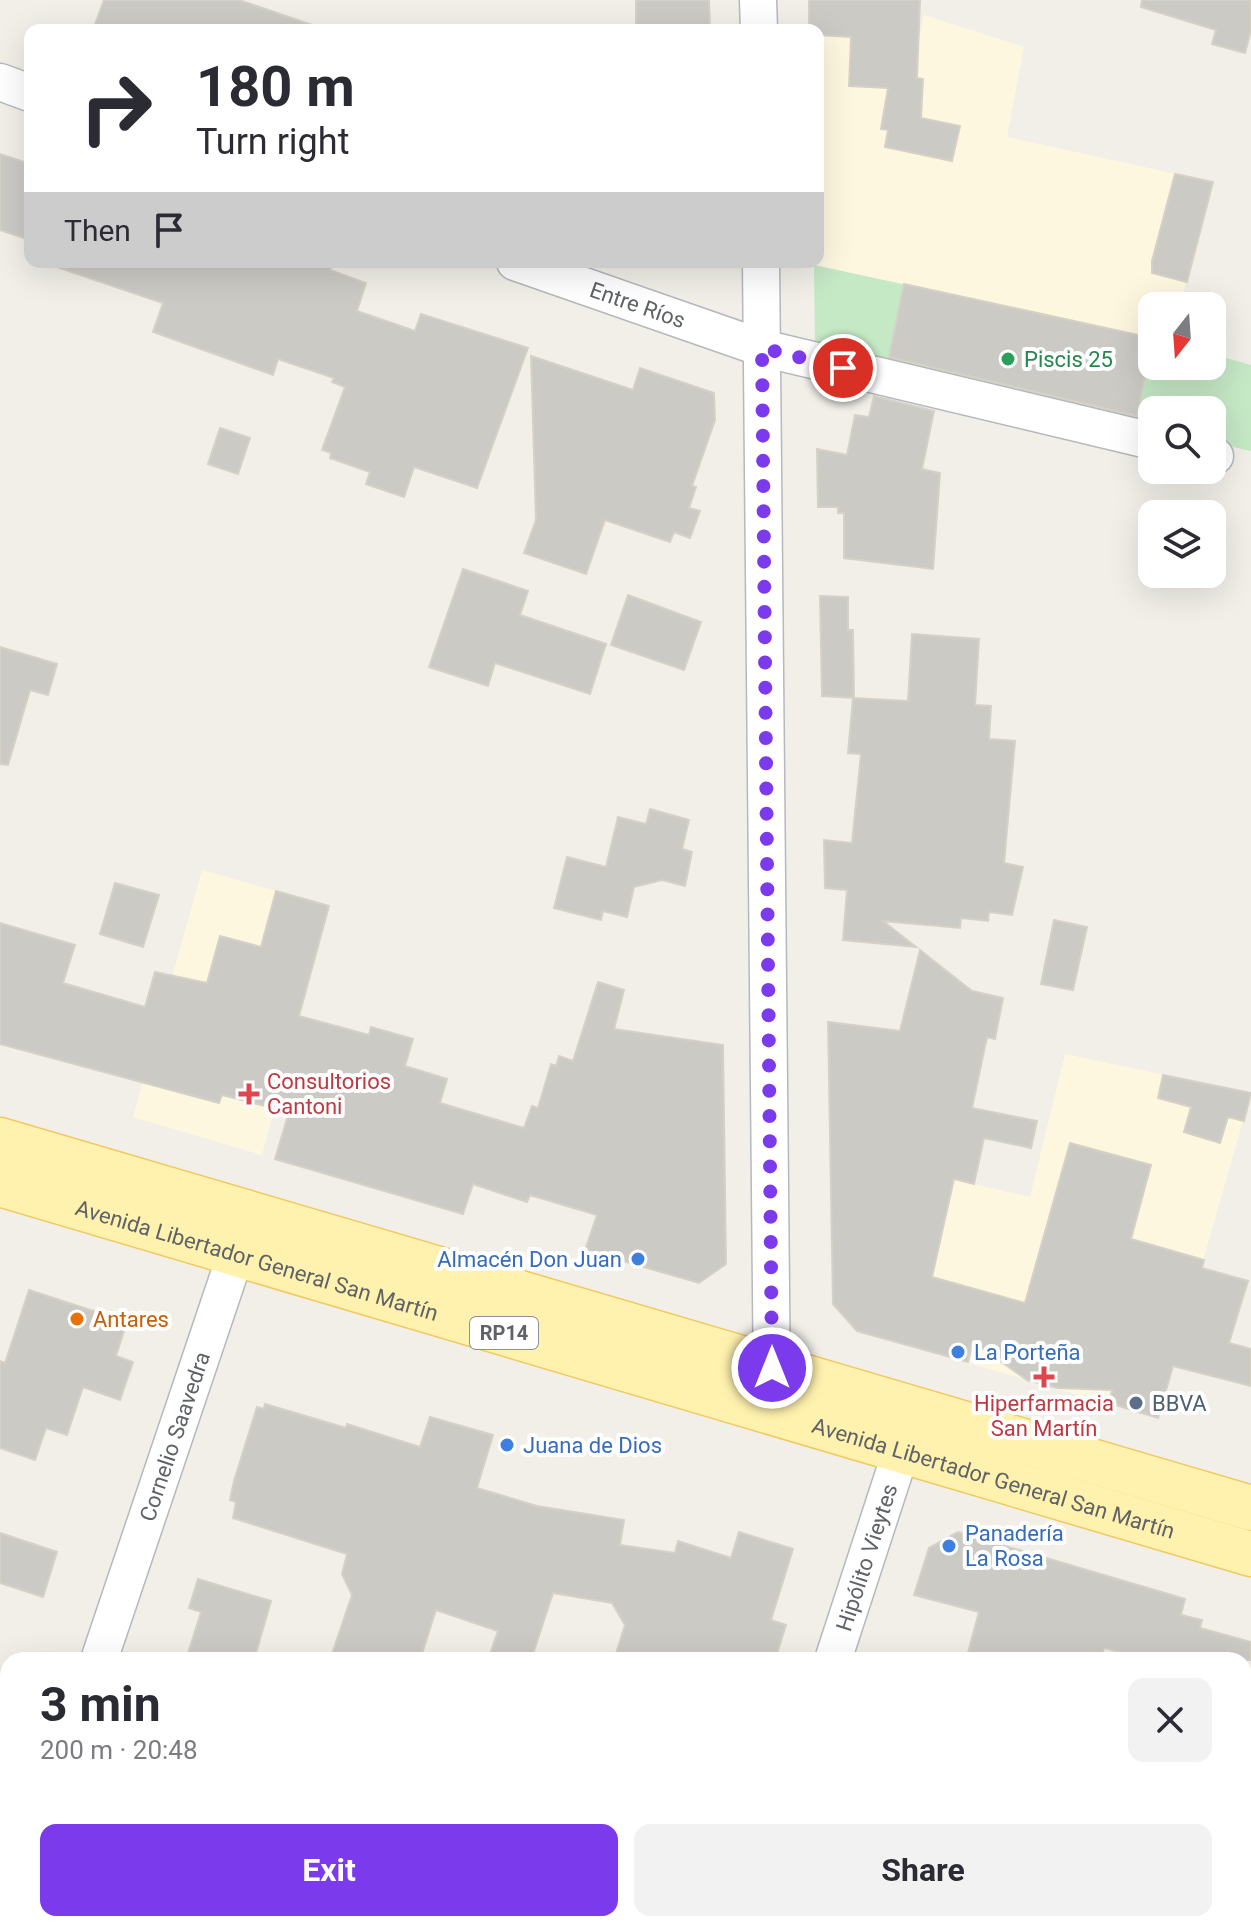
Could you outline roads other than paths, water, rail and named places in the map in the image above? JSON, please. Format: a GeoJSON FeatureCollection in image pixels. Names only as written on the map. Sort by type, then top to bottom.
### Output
{"type":"FeatureCollection","features":[{"type":"Feature","properties":{"kind":"main road","name":"Avenida Libertador General San Martín"},"geometry":{"type":"LineString","coordinates":[[0,1140],[243,1233],[772,1412],[1251,1554]]}},
{"type":"Feature","properties":{"kind":"main road","name":"Avenida Libertador General San Martín"},"geometry":{"type":"LineString","coordinates":[[0,1184],[243,1233],[772,1368],[1251,1508]]}},
{"type":"Feature","properties":{"kind":"street"},"geometry":{"type":"LineString","coordinates":[[758,0],[759,24]]}},
{"type":"Feature","properties":{"kind":"street"},"geometry":{"type":"LineString","coordinates":[[0,82],[24,91]]}},
{"type":"Feature","properties":{"kind":"street","name":"Entre Ríos"},"geometry":{"type":"LineString","coordinates":[[532,268],[762,348],[1138,438]]}},
{"type":"Feature","properties":{"kind":"street"},"geometry":{"type":"LineString","coordinates":[[761,268],[772,1412]]}},
{"type":"Feature","properties":{"kind":"street","name":"Cornelio Saavedra"},"geometry":{"type":"LineString","coordinates":[[102,1652],[243,1233]]}},
{"type":"Feature","properties":{"kind":"street","name":"Hipólito Vieytes"},"geometry":{"type":"LineString","coordinates":[[836,1652],[914,1410]]}},
{"type":"Feature","properties":{"kind":"place","name":"Piscis 25"},"geometry":{"type":"Point","coordinates":[1008,359]}},
{"type":"Feature","properties":{"kind":"place","name":"Consultorios Cantoni"},"geometry":{"type":"Point","coordinates":[249,1094]}},
{"type":"Feature","properties":{"kind":"place","name":"Almacén Don Juan"},"geometry":{"type":"Point","coordinates":[638,1259]}},
{"type":"Feature","properties":{"kind":"place","name":"Antares"},"geometry":{"type":"Point","coordinates":[77,1319]}},
{"type":"Feature","properties":{"kind":"place","name":"La Porteña"},"geometry":{"type":"Point","coordinates":[958,1352]}},
{"type":"Feature","properties":{"kind":"place","name":"Hiperfarmacia San Martín"},"geometry":{"type":"Point","coordinates":[1044,1377]}},
{"type":"Feature","properties":{"kind":"place","name":"BBVA"},"geometry":{"type":"Point","coordinates":[1136,1403]}},
{"type":"Feature","properties":{"kind":"place","name":"Juana de Dios"},"geometry":{"type":"Point","coordinates":[507,1445]}},
{"type":"Feature","properties":{"kind":"place","name":"Panadería La Rosa"},"geometry":{"type":"Point","coordinates":[949,1546]}}]}
